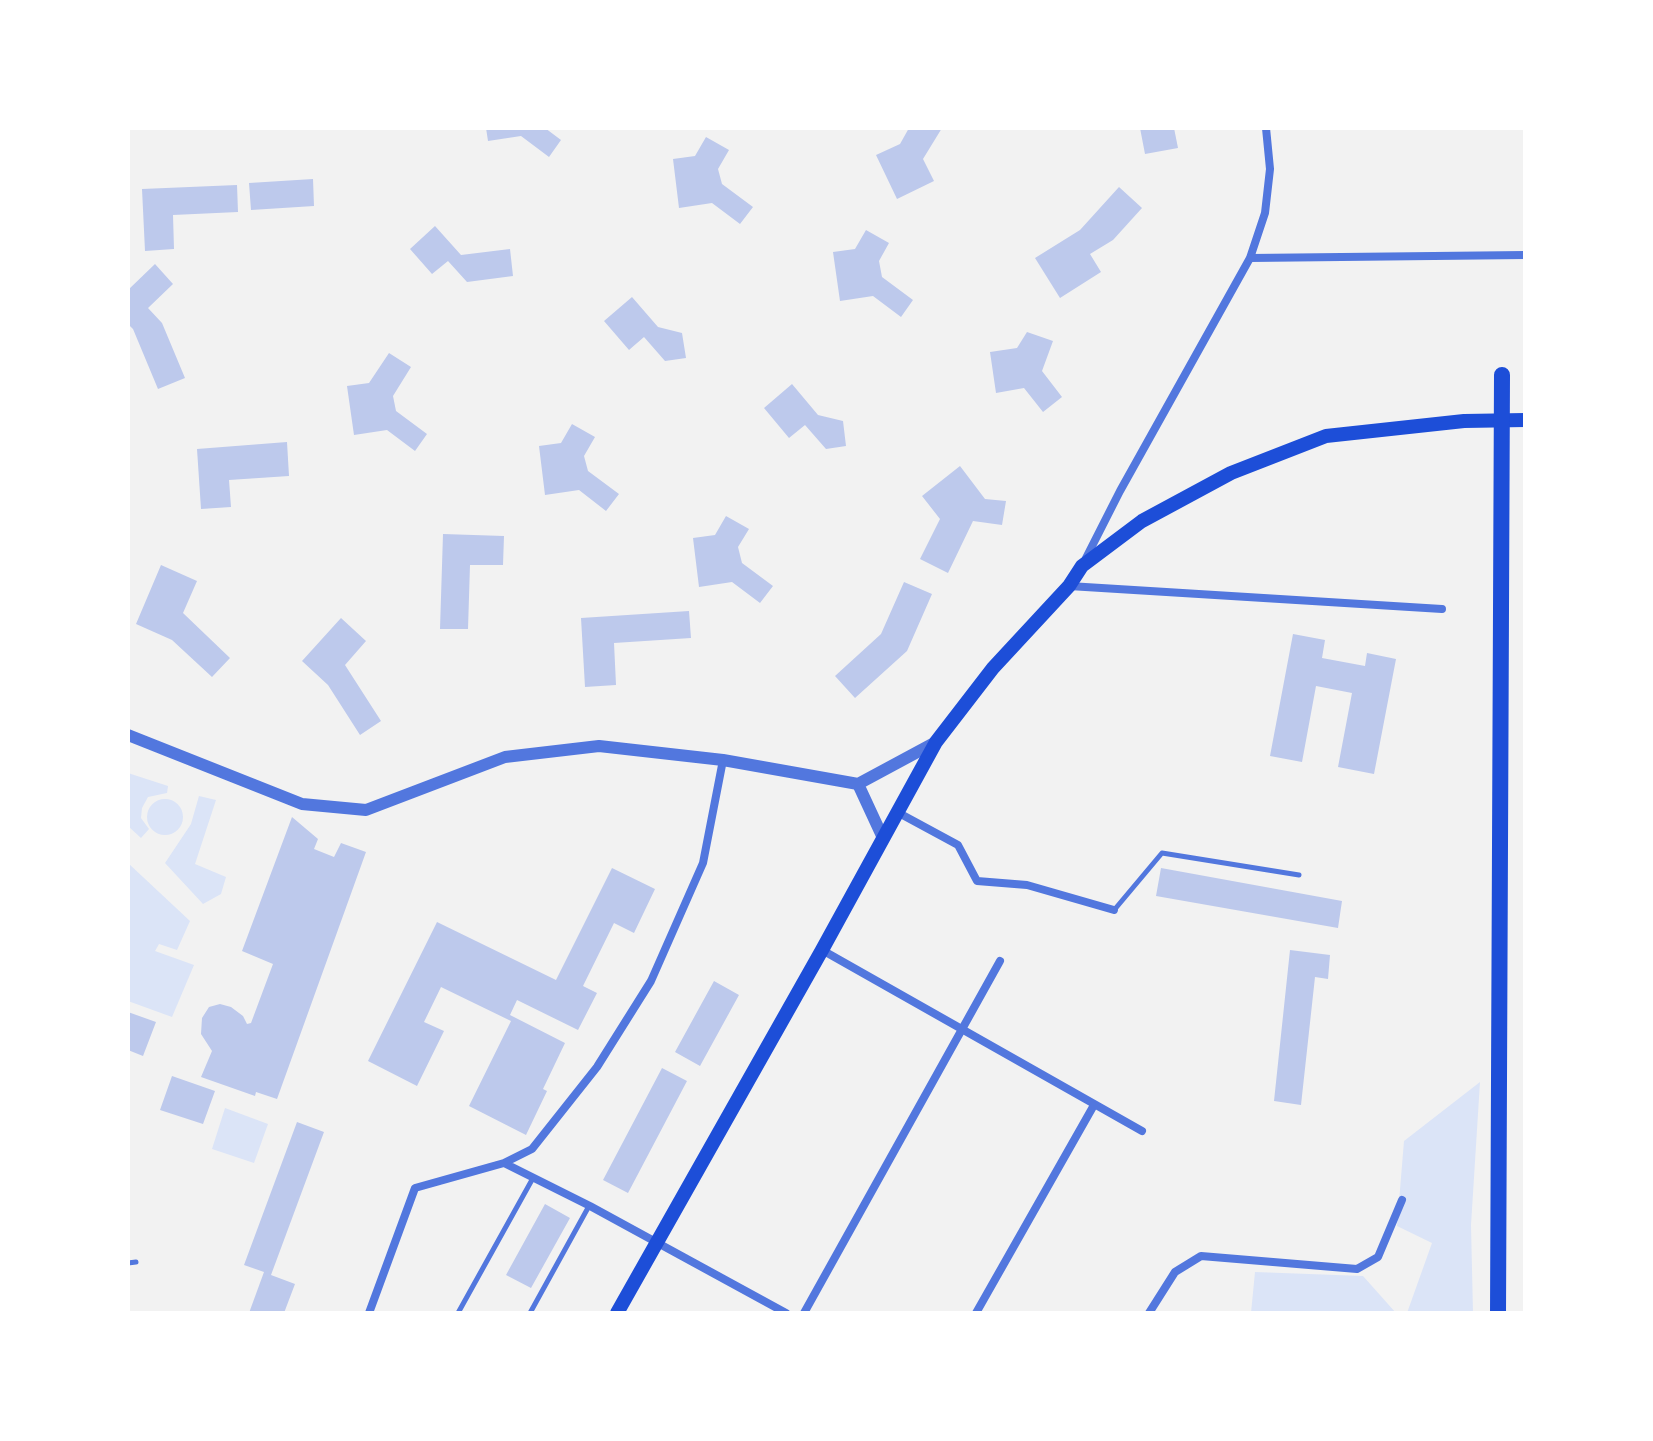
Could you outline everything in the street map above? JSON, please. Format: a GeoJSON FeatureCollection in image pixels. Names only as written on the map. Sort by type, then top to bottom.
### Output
{"type":"FeatureCollection","features":[{"type":"Feature","properties":{"kind":"highway"},"geometry":{"type":"LineString","coordinates":[[1498,1313],[1502,375]]}},
{"type":"Feature","properties":{"kind":"main road"},"geometry":{"type":"LineString","coordinates":[[617,1313],[936,742],[993,668],[1069,586],[1082,566],[1142,521],[1231,473],[1326,436],[1464,421],[1525,420]]}},
{"type":"Feature","properties":{"kind":"street"},"geometry":{"type":"LineString","coordinates":[[1082,566],[1120,491],[1250,258],[1265,213],[1270,169],[1266,128]]}},
{"type":"Feature","properties":{"kind":"street"},"geometry":{"type":"LineString","coordinates":[[1250,258],[1525,255]]}},
{"type":"Feature","properties":{"kind":"street"},"geometry":{"type":"LineString","coordinates":[[1069,586],[1442,609]]}},
{"type":"Feature","properties":{"kind":"street"},"geometry":{"type":"LineString","coordinates":[[128,735],[302,804],[366,810],[505,757],[599,746],[723,760],[858,784],[936,742]]}},
{"type":"Feature","properties":{"kind":"street"},"geometry":{"type":"LineString","coordinates":[[369,1313],[415,1188],[504,1163],[532,1149],[597,1067],[651,981],[703,863],[723,760]]}},
{"type":"Feature","properties":{"kind":"street"},"geometry":{"type":"LineString","coordinates":[[858,784],[883,838]]}},
{"type":"Feature","properties":{"kind":"street"},"geometry":{"type":"LineString","coordinates":[[897,812],[958,845],[977,881],[1027,885],[1114,910]]}},
{"type":"Feature","properties":{"kind":"street"},"geometry":{"type":"LineString","coordinates":[[822,950],[1142,1131]]}},
{"type":"Feature","properties":{"kind":"street"},"geometry":{"type":"LineString","coordinates":[[804,1313],[1000,961]]}},
{"type":"Feature","properties":{"kind":"street"},"geometry":{"type":"LineString","coordinates":[[976,1313],[1094,1105]]}},
{"type":"Feature","properties":{"kind":"street"},"geometry":{"type":"LineString","coordinates":[[504,1163],[657,1241],[786,1313]]}},
{"type":"Feature","properties":{"kind":"street"},"geometry":{"type":"LineString","coordinates":[[1149,1313],[1175,1272],[1201,1256],[1357,1269],[1378,1257],[1402,1200]]}},
{"type":"Feature","properties":{"kind":"lane"},"geometry":{"type":"LineString","coordinates":[[1114,910],[1162,853],[1299,875]]}},
{"type":"Feature","properties":{"kind":"lane"},"geometry":{"type":"LineString","coordinates":[[458,1313],[533,1177]]}},
{"type":"Feature","properties":{"kind":"lane"},"geometry":{"type":"LineString","coordinates":[[530,1313],[590,1206]]}},
{"type":"Feature","properties":{"kind":"lane"},"geometry":{"type":"LineString","coordinates":[[128,1263],[136,1262]]}},
{"type":"Feature","properties":{"kind":"shaded area"},"geometry":{"type":"Polygon","coordinates":[[[128,773],[168,786],[167,793],[148,797],[142,808],[141,818],[149,829],[141,838],[128,826],[128,773]]]}},
{"type":"Feature","properties":{"kind":"shaded area"},"geometry":{"type":"Polygon","coordinates":[[[199,796],[216,800],[195,864],[226,877],[221,894],[203,904],[165,863],[191,824],[199,796]]]}},
{"type":"Feature","properties":{"kind":"shaded area"},"geometry":{"type":"Polygon","coordinates":[[[165,799],[178,804],[183,817],[178,830],[165,835],[152,830],[147,817],[152,804],[165,799]]]}},
{"type":"Feature","properties":{"kind":"shaded area"},"geometry":{"type":"Polygon","coordinates":[[[128,863],[190,921],[177,950],[159,944],[155,951],[194,965],[172,1017],[128,1001],[128,863]]]}},
{"type":"Feature","properties":{"kind":"shaded area"},"geometry":{"type":"Polygon","coordinates":[[[1480,1082],[1471,1225],[1473,1313],[1407,1313],[1432,1243],[1397,1226],[1404,1141],[1480,1082]]]}},
{"type":"Feature","properties":{"kind":"shaded area"},"geometry":{"type":"Polygon","coordinates":[[[225,1108],[268,1124],[254,1163],[212,1149],[225,1108]]]}},
{"type":"Feature","properties":{"kind":"shaded area"},"geometry":{"type":"Polygon","coordinates":[[[1255,1272],[1363,1276],[1396,1313],[1251,1313],[1255,1272]]]}},
{"type":"Feature","properties":{"kind":"building"},"geometry":{"type":"Polygon","coordinates":[[[486,128],[545,128],[561,140],[549,157],[521,136],[488,141],[486,128]]]}},
{"type":"Feature","properties":{"kind":"building"},"geometry":{"type":"Polygon","coordinates":[[[909,128],[942,128],[923,159],[934,181],[897,199],[876,155],[900,144],[909,128]]]}},
{"type":"Feature","properties":{"kind":"building"},"geometry":{"type":"Polygon","coordinates":[[[1140,128],[1174,128],[1178,148],[1145,154],[1140,128]]]}},
{"type":"Feature","properties":{"kind":"building"},"geometry":{"type":"Polygon","coordinates":[[[706,137],[729,150],[718,169],[722,184],[753,207],[740,224],[712,203],[679,208],[673,159],[695,156],[706,137]]]}},
{"type":"Feature","properties":{"kind":"building"},"geometry":{"type":"Polygon","coordinates":[[[313,179],[314,206],[251,210],[249,183],[313,179]]]}},
{"type":"Feature","properties":{"kind":"building"},"geometry":{"type":"Polygon","coordinates":[[[237,185],[238,212],[173,215],[174,249],[145,251],[142,189],[237,185]]]}},
{"type":"Feature","properties":{"kind":"building"},"geometry":{"type":"Polygon","coordinates":[[[1119,187],[1142,208],[1113,240],[1090,254],[1101,272],[1060,298],[1035,258],[1080,230],[1119,187]]]}},
{"type":"Feature","properties":{"kind":"building"},"geometry":{"type":"Polygon","coordinates":[[[435,226],[461,255],[510,249],[513,276],[467,282],[448,261],[432,274],[410,249],[435,226]]]}},
{"type":"Feature","properties":{"kind":"building"},"geometry":{"type":"Polygon","coordinates":[[[866,230],[889,243],[879,261],[882,277],[913,300],[901,317],[873,296],[840,301],[833,252],[855,249],[866,230]]]}},
{"type":"Feature","properties":{"kind":"building"},"geometry":{"type":"Polygon","coordinates":[[[155,264],[173,284],[148,308],[162,323],[185,378],[158,389],[133,329],[128,324],[128,290],[155,264]]]}},
{"type":"Feature","properties":{"kind":"building"},"geometry":{"type":"Polygon","coordinates":[[[632,297],[658,327],[682,333],[686,358],[665,361],[644,337],[629,350],[604,321],[632,297]]]}},
{"type":"Feature","properties":{"kind":"building"},"geometry":{"type":"Polygon","coordinates":[[[1027,332],[1053,341],[1042,371],[1062,397],[1043,412],[1024,388],[996,393],[990,352],[1017,348],[1027,332]]]}},
{"type":"Feature","properties":{"kind":"building"},"geometry":{"type":"Polygon","coordinates":[[[389,353],[411,367],[393,396],[396,411],[427,434],[415,451],[387,430],[354,435],[347,386],[369,383],[389,353]]]}},
{"type":"Feature","properties":{"kind":"building"},"geometry":{"type":"Polygon","coordinates":[[[792,384],[818,415],[843,421],[846,446],[826,449],[805,425],[789,438],[764,408],[792,384]]]}},
{"type":"Feature","properties":{"kind":"building"},"geometry":{"type":"Polygon","coordinates":[[[572,424],[595,437],[584,456],[588,471],[619,494],[606,511],[579,490],[545,495],[539,446],[561,443],[572,424]]]}},
{"type":"Feature","properties":{"kind":"building"},"geometry":{"type":"Polygon","coordinates":[[[287,442],[289,476],[229,480],[231,507],[201,509],[197,449],[287,442]]]}},
{"type":"Feature","properties":{"kind":"building"},"geometry":{"type":"Polygon","coordinates":[[[960,466],[985,499],[1006,501],[1002,525],[973,521],[948,573],[920,559],[940,519],[922,496],[960,466]]]}},
{"type":"Feature","properties":{"kind":"building"},"geometry":{"type":"Polygon","coordinates":[[[726,516],[749,529],[738,547],[742,563],[773,586],[760,603],[732,582],[699,587],[693,538],[715,535],[726,516]]]}},
{"type":"Feature","properties":{"kind":"building"},"geometry":{"type":"Polygon","coordinates":[[[443,534],[504,536],[503,565],[470,565],[468,629],[440,629],[443,534]]]}},
{"type":"Feature","properties":{"kind":"building"},"geometry":{"type":"Polygon","coordinates":[[[161,565],[197,581],[183,613],[230,658],[212,677],[172,640],[136,624],[161,565]]]}},
{"type":"Feature","properties":{"kind":"building"},"geometry":{"type":"Polygon","coordinates":[[[904,582],[932,594],[907,651],[855,698],[835,676],[881,634],[904,582]]]}},
{"type":"Feature","properties":{"kind":"building"},"geometry":{"type":"Polygon","coordinates":[[[689,611],[691,638],[614,643],[616,685],[585,687],[581,618],[689,611]]]}},
{"type":"Feature","properties":{"kind":"building"},"geometry":{"type":"Polygon","coordinates":[[[341,618],[366,641],[345,665],[381,721],[360,735],[328,685],[302,661],[341,618]]]}},
{"type":"Feature","properties":{"kind":"building"},"geometry":{"type":"Polygon","coordinates":[[[1293,634],[1325,640],[1322,658],[1365,666],[1367,653],[1396,659],[1374,774],[1338,767],[1352,693],[1316,686],[1302,762],[1270,756],[1293,634]]]}},
{"type":"Feature","properties":{"kind":"building"},"geometry":{"type":"Polygon","coordinates":[[[292,817],[318,839],[314,849],[334,857],[341,843],[366,852],[277,1099],[256,1092],[255,1096],[201,1077],[212,1051],[201,1034],[202,1018],[209,1007],[220,1004],[231,1007],[243,1016],[247,1024],[251,1023],[273,964],[242,951],[292,817]]]}},
{"type":"Feature","properties":{"kind":"building"},"geometry":{"type":"Polygon","coordinates":[[[612,868],[655,889],[634,933],[614,923],[583,986],[597,993],[578,1030],[517,1000],[510,1015],[565,1043],[526,1135],[469,1106],[511,1021],[441,987],[424,1022],[444,1031],[417,1086],[368,1061],[437,922],[556,980],[612,868]]]}},
{"type":"Feature","properties":{"kind":"building"},"geometry":{"type":"Polygon","coordinates":[[[1161,868],[1342,901],[1338,928],[1156,896],[1161,868]]]}},
{"type":"Feature","properties":{"kind":"building"},"geometry":{"type":"Polygon","coordinates":[[[1290,950],[1330,955],[1328,979],[1315,977],[1301,1105],[1274,1101],[1290,950]]]}},
{"type":"Feature","properties":{"kind":"building"},"geometry":{"type":"Polygon","coordinates":[[[714,981],[739,995],[700,1066],[675,1052],[714,981]]]}},
{"type":"Feature","properties":{"kind":"building"},"geometry":{"type":"Polygon","coordinates":[[[128,1012],[156,1022],[143,1056],[128,1050],[128,1012]]]}},
{"type":"Feature","properties":{"kind":"building"},"geometry":{"type":"Polygon","coordinates":[[[662,1068],[687,1081],[628,1193],[603,1180],[662,1068]]]}},
{"type":"Feature","properties":{"kind":"building"},"geometry":{"type":"Polygon","coordinates":[[[172,1076],[215,1091],[203,1124],[160,1110],[172,1076]]]}},
{"type":"Feature","properties":{"kind":"building"},"geometry":{"type":"Polygon","coordinates":[[[297,1122],[324,1132],[271,1275],[295,1284],[284,1313],[249,1313],[264,1272],[244,1265],[297,1122]]]}},
{"type":"Feature","properties":{"kind":"building"},"geometry":{"type":"Polygon","coordinates":[[[545,1204],[570,1218],[531,1288],[506,1275],[545,1204]]]}}]}
